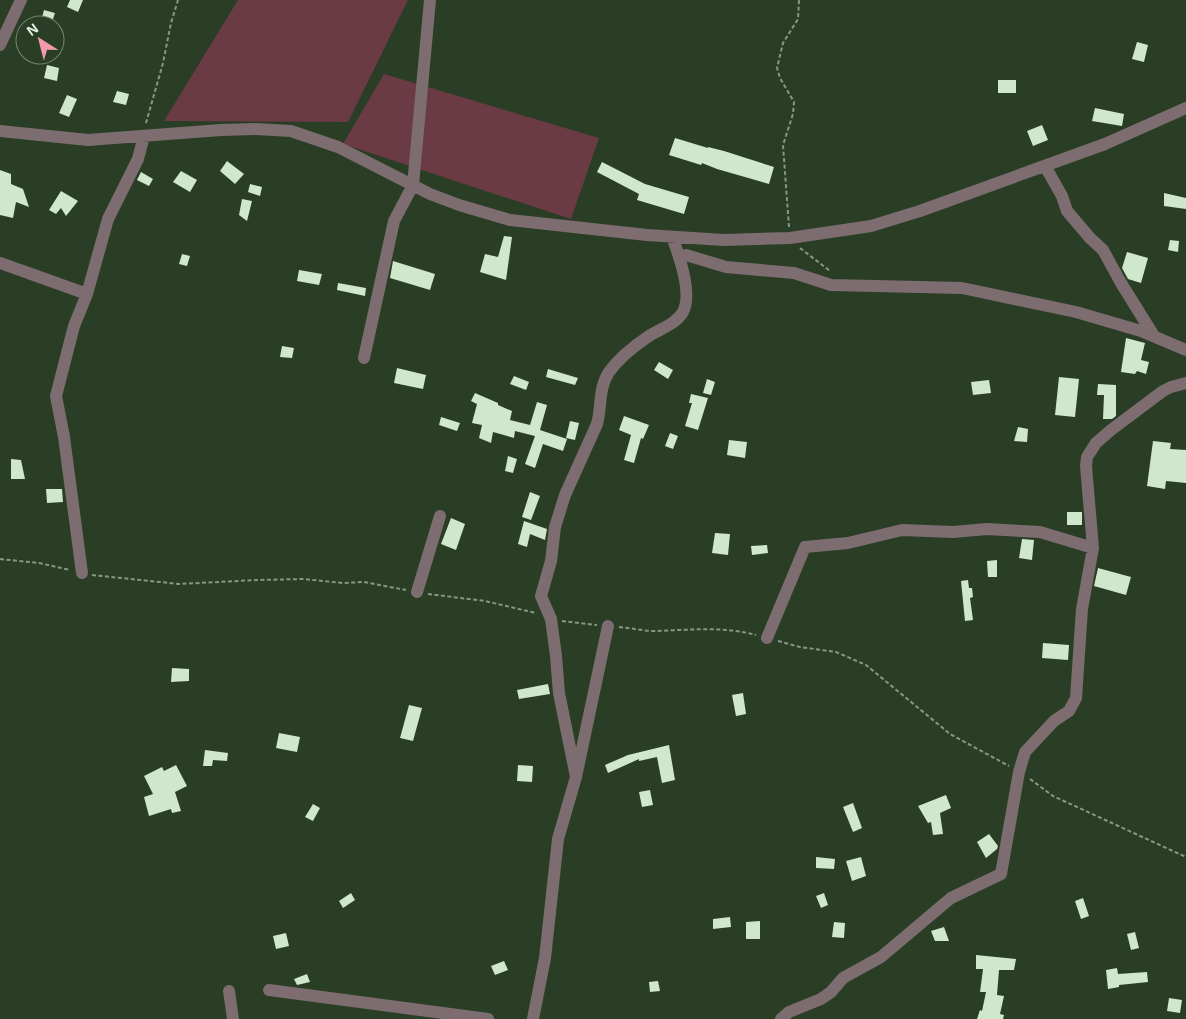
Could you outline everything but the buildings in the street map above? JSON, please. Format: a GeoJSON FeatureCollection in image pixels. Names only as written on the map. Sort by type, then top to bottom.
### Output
{"type":"FeatureCollection","features":[{"type":"Feature","properties":{"kind":"street"},"geometry":{"type":"LineString","coordinates":[[0,45],[21,0]]}},
{"type":"Feature","properties":{"kind":"street"},"geometry":{"type":"LineString","coordinates":[[364,358],[394,221],[413,185],[430,0]]}},
{"type":"Feature","properties":{"kind":"street"},"geometry":{"type":"LineString","coordinates":[[0,131],[88,140],[230,130],[292,130],[338,147],[413,185],[459,205],[510,220],[672,237],[723,240],[790,238],[871,226],[920,211],[1106,144],[1186,108]]}},
{"type":"Feature","properties":{"kind":"street"},"geometry":{"type":"LineString","coordinates":[[82,573],[64,437],[56,396],[74,326],[87,294],[108,220],[138,159],[144,136]]}},
{"type":"Feature","properties":{"kind":"street"},"geometry":{"type":"LineString","coordinates":[[1046,166],[1062,196],[1067,211],[1103,250],[1154,336]]}},
{"type":"Feature","properties":{"kind":"street"},"geometry":{"type":"LineString","coordinates":[[576,777],[559,693],[551,619],[541,596],[551,561],[555,527],[565,495],[597,424],[601,391],[608,374],[622,356],[675,320],[684,311],[687,292],[684,258],[672,237]]}},
{"type":"Feature","properties":{"kind":"street"},"geometry":{"type":"LineString","coordinates":[[684,258],[699,239]]}},
{"type":"Feature","properties":{"kind":"street"},"geometry":{"type":"LineString","coordinates":[[684,258],[726,266],[794,273],[831,284],[962,288],[1076,312],[1154,336],[1186,350]]}},
{"type":"Feature","properties":{"kind":"street"},"geometry":{"type":"LineString","coordinates":[[0,263],[87,294]]}},
{"type":"Feature","properties":{"kind":"street"},"geometry":{"type":"LineString","coordinates":[[781,1019],[789,1012],[821,999],[831,992],[842,978],[881,957],[950,898],[1001,874],[1019,772],[1025,752],[1054,721],[1069,710],[1076,698],[1082,609],[1093,548],[1086,466],[1087,457],[1096,443],[1129,415],[1163,391],[1186,383]]}},
{"type":"Feature","properties":{"kind":"street"},"geometry":{"type":"LineString","coordinates":[[417,592],[440,516]]}},
{"type":"Feature","properties":{"kind":"street"},"geometry":{"type":"LineString","coordinates":[[767,638],[805,547],[848,543],[902,530],[953,532],[987,528],[1040,532],[1093,548]]}},
{"type":"Feature","properties":{"kind":"street"},"geometry":{"type":"LineString","coordinates":[[533,1019],[545,958],[558,839],[576,777],[608,626]]}},
{"type":"Feature","properties":{"kind":"street"},"geometry":{"type":"LineString","coordinates":[[269,990],[488,1019]]}},
{"type":"Feature","properties":{"kind":"street"},"geometry":{"type":"LineString","coordinates":[[229,991],[233,1019]]}},
{"type":"Feature","properties":{"kind":"path"},"geometry":{"type":"LineString","coordinates":[[144,136],[178,0]]}},
{"type":"Feature","properties":{"kind":"path"},"geometry":{"type":"LineString","coordinates":[[799,0],[798,19],[783,43],[777,68],[780,78],[794,102],[793,114],[783,145],[790,238],[844,285]]}},
{"type":"Feature","properties":{"kind":"path"},"geometry":{"type":"LineString","coordinates":[[0,559],[39,562],[82,573],[179,584],[303,579],[343,583],[364,582],[417,592],[485,601],[534,612],[551,619],[653,631],[684,629],[745,632],[800,647],[836,652],[866,665],[950,734],[988,753],[1053,796],[1186,857]]}},
{"type":"Feature","properties":{"kind":"shaded area"},"geometry":{"type":"Polygon","coordinates":[[[238,0],[408,0],[348,122],[164,121],[238,0]]]}},
{"type":"Feature","properties":{"kind":"shaded area"},"geometry":{"type":"Polygon","coordinates":[[[384,74],[599,138],[571,219],[343,144],[384,74]]]}}]}
